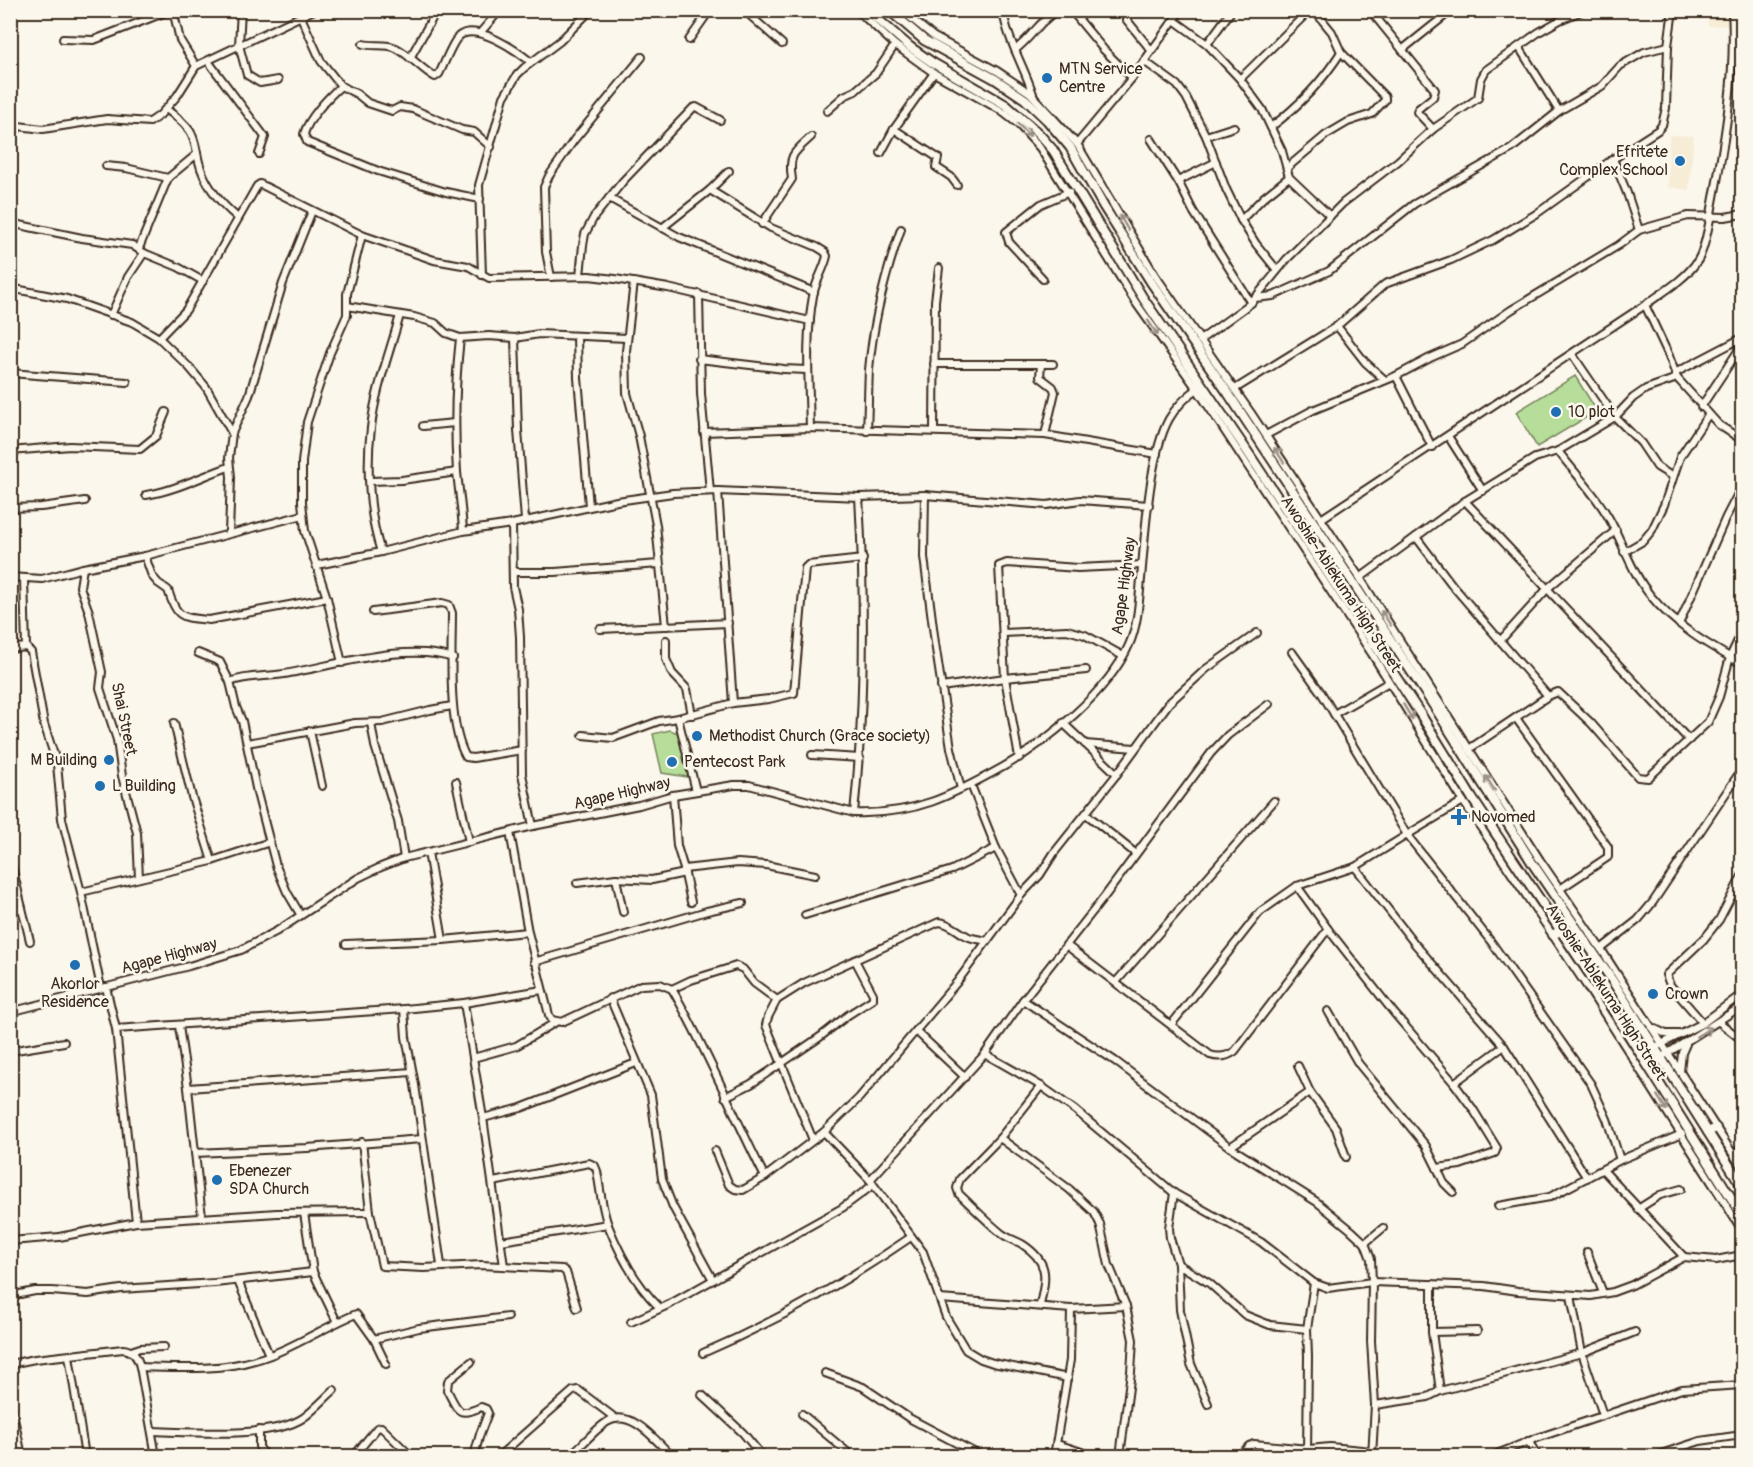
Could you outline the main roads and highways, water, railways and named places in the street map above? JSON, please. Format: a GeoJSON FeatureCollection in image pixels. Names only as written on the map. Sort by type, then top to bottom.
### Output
{"type":"FeatureCollection","features":[{"type":"Feature","properties":{"kind":"main road","name":"Awoshie-Ablekuma High Street"},"geometry":{"type":"LineString","coordinates":[[867,10],[910,47],[979,93],[1021,117],[1053,150],[1140,301],[1420,715],[1472,798],[1649,1065],[1715,1180],[1743,1215]]}},
{"type":"Feature","properties":{"kind":"main road","name":"Awoshie-Ablekuma High Street"},"geometry":{"type":"LineString","coordinates":[[889,10],[917,29],[948,55],[995,79],[1025,99],[1082,160],[1104,207],[1151,282],[1233,400],[1612,980],[1658,1045],[1712,1130],[1743,1186]]}},
{"type":"Feature","properties":{"kind":"main road"},"geometry":{"type":"LineString","coordinates":[[1420,715],[1436,709]]}},
{"type":"Feature","properties":{"kind":"main road"},"geometry":{"type":"LineString","coordinates":[[1552,934],[1561,930]]}},
{"type":"Feature","properties":{"kind":"place","name":"MTN Service Centre"},"geometry":{"type":"Point","coordinates":[1047,78]}},
{"type":"Feature","properties":{"kind":"place","name":"Efritete Complex School"},"geometry":{"type":"Point","coordinates":[1680,161]}},
{"type":"Feature","properties":{"kind":"place","name":"10 plot"},"geometry":{"type":"Point","coordinates":[1556,412]}},
{"type":"Feature","properties":{"kind":"place","name":"Methodist Church (Grace society)"},"geometry":{"type":"Point","coordinates":[697,736]}},
{"type":"Feature","properties":{"kind":"place","name":"M Building"},"geometry":{"type":"Point","coordinates":[109,760]}},
{"type":"Feature","properties":{"kind":"place","name":"Pentecost Park"},"geometry":{"type":"Point","coordinates":[672,762]}},
{"type":"Feature","properties":{"kind":"place","name":"L Building"},"geometry":{"type":"Point","coordinates":[100,786]}},
{"type":"Feature","properties":{"kind":"place","name":"Novomed"},"geometry":{"type":"Point","coordinates":[1459,817]}},
{"type":"Feature","properties":{"kind":"place","name":"Akorlor Residence"},"geometry":{"type":"Point","coordinates":[75,965]}},
{"type":"Feature","properties":{"kind":"place","name":"Crown"},"geometry":{"type":"Point","coordinates":[1653,994]}},
{"type":"Feature","properties":{"kind":"place","name":"Ebenezer SDA Church"},"geometry":{"type":"Point","coordinates":[217,1180]}}]}
